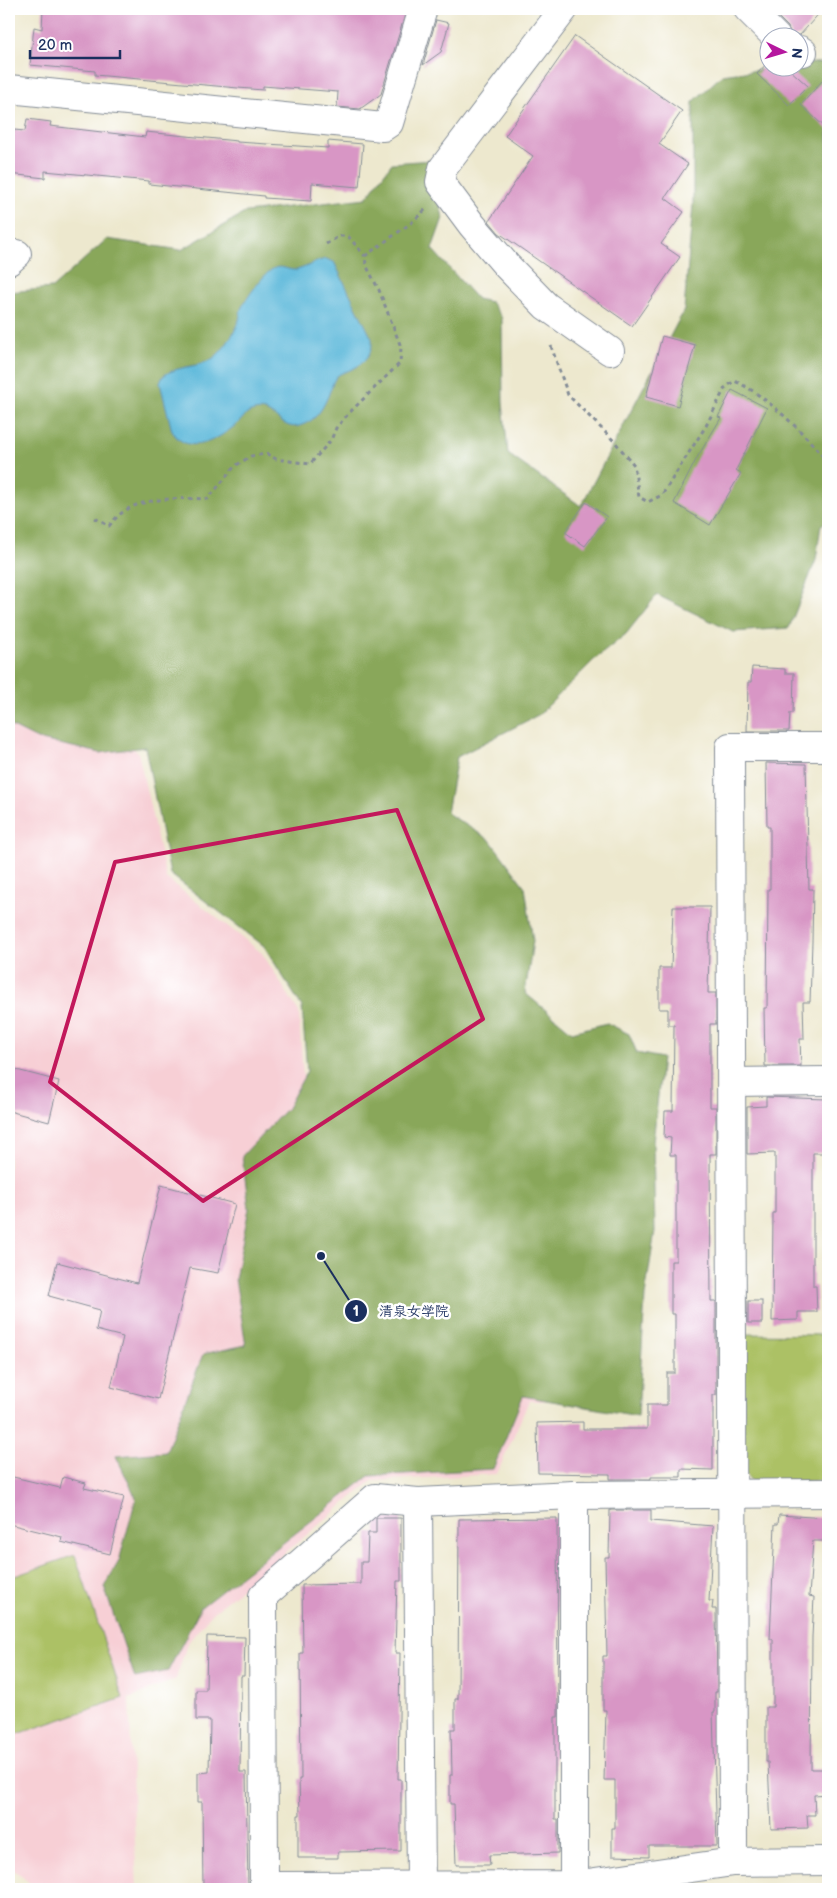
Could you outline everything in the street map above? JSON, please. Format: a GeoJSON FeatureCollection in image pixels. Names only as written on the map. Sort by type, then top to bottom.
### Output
{"type":"FeatureCollection","features":[{"type":"Feature","properties":{"kind":"street"},"geometry":{"type":"LineString","coordinates":[[9,89],[383,127],[388,123],[423,9]]}},
{"type":"Feature","properties":{"kind":"street"},"geometry":{"type":"LineString","coordinates":[[564,9],[443,168],[440,182],[472,225],[507,266],[546,306],[610,351]]}},
{"type":"Feature","properties":{"kind":"street"},"geometry":{"type":"LineString","coordinates":[[748,9],[767,28]]}},
{"type":"Feature","properties":{"kind":"street"},"geometry":{"type":"LineString","coordinates":[[733,1862],[730,748],[828,747]]}},
{"type":"Feature","properties":{"kind":"street"},"geometry":{"type":"LineString","coordinates":[[732,1082],[828,1081]]}},
{"type":"Feature","properties":{"kind":"street"},"geometry":{"type":"LineString","coordinates":[[828,1493],[574,1495],[418,1502],[375,1498],[263,1596],[264,1881],[271,1886],[574,1885],[733,1862],[828,1861]]}},
{"type":"Feature","properties":{"kind":"street"},"geometry":{"type":"LineString","coordinates":[[574,1495],[574,1885]]}},
{"type":"Feature","properties":{"kind":"street"},"geometry":{"type":"LineString","coordinates":[[418,1502],[421,1886]]}},
{"type":"Feature","properties":{"kind":"path"},"geometry":{"type":"LineString","coordinates":[[365,256],[411,223],[426,209],[423,197],[440,182]]}},
{"type":"Feature","properties":{"kind":"path"},"geometry":{"type":"LineString","coordinates":[[96,518],[109,526],[117,516],[127,509],[142,503],[185,498],[208,499],[235,466],[251,456],[267,454],[276,459],[310,464],[331,440],[336,428],[349,413],[400,363],[401,347],[379,290],[366,265],[365,256],[348,236],[340,236],[326,244]]}},
{"type":"Feature","properties":{"kind":"path"},"geometry":{"type":"LineString","coordinates":[[546,306],[546,329],[554,359],[568,395],[634,464],[639,497],[648,502],[662,495],[706,426],[724,388],[734,381],[744,385],[787,420],[817,448],[828,463]]}},
{"type":"Feature","properties":{"kind":"highlighted area"},"geometry":{"type":"Polygon","coordinates":[[[397,810],[483,1019],[203,1201],[50,1082],[115,862],[397,810]]]}},
{"type":"Feature","properties":{"kind":"shaded area"},"geometry":{"type":"Polygon","coordinates":[[[9,667],[138,752],[166,878],[262,953],[299,1012],[303,1078],[642,1112],[622,1401],[529,1401],[497,1474],[372,1481],[212,1613],[187,1644],[176,1679],[129,1699],[137,1889],[37,1889],[9,1866],[9,667]]]}},
{"type":"Feature","properties":{"kind":"green space"},"geometry":{"type":"Polygon","coordinates":[[[828,62],[828,521],[821,525],[816,560],[789,628],[733,632],[657,595],[626,634],[594,660],[540,714],[457,757],[447,813],[490,840],[525,887],[533,941],[525,993],[572,1032],[607,1023],[629,1034],[637,1053],[662,1058],[653,1143],[655,1231],[645,1296],[638,1416],[523,1396],[493,1469],[369,1476],[201,1607],[168,1671],[135,1678],[104,1587],[119,1561],[136,1498],[116,1456],[166,1452],[203,1354],[246,1345],[235,1279],[249,1208],[242,1156],[287,1108],[307,1071],[302,1007],[264,946],[170,874],[145,747],[100,753],[37,739],[9,725],[9,292],[52,288],[107,239],[181,250],[246,212],[366,198],[392,163],[431,160],[443,218],[432,249],[477,299],[491,302],[502,318],[503,402],[508,454],[581,506],[684,310],[693,204],[693,102],[722,75],[760,70],[760,78],[810,78],[810,63],[828,62]]]}},
{"type":"Feature","properties":{"kind":"green space"},"geometry":{"type":"Polygon","coordinates":[[[743,1334],[828,1335],[828,1481],[751,1481],[744,1472],[743,1334]]]}},
{"type":"Feature","properties":{"kind":"green space"},"geometry":{"type":"Polygon","coordinates":[[[75,1555],[123,1698],[9,1737],[9,1578],[75,1555]]]}},
{"type":"Feature","properties":{"kind":"water"},"geometry":{"type":"Polygon","coordinates":[[[326,259],[334,262],[372,339],[371,350],[367,358],[359,365],[336,377],[319,413],[305,424],[293,427],[261,410],[246,415],[230,430],[213,440],[195,445],[179,439],[172,431],[160,383],[163,376],[169,372],[204,363],[216,356],[233,334],[238,324],[241,309],[247,299],[271,270],[280,267],[297,270],[326,259]]]}},
{"type":"Feature","properties":{"kind":"building"},"geometry":{"type":"Polygon","coordinates":[[[43,9],[398,9],[406,11],[381,94],[360,109],[337,107],[338,92],[263,86],[263,90],[238,88],[95,75],[95,71],[30,65],[34,27],[42,29],[43,9]]]}},
{"type":"Feature","properties":{"kind":"building"},"geometry":{"type":"Polygon","coordinates":[[[770,9],[823,9],[806,28],[788,27],[770,9]]]}},
{"type":"Feature","properties":{"kind":"building"},"geometry":{"type":"Polygon","coordinates":[[[436,20],[449,23],[441,52],[423,65],[436,20]]]}},
{"type":"Feature","properties":{"kind":"building"},"geometry":{"type":"Polygon","coordinates":[[[575,36],[682,111],[659,144],[688,164],[665,198],[684,212],[661,244],[680,257],[632,326],[499,233],[489,221],[533,156],[505,136],[575,36]]]}},
{"type":"Feature","properties":{"kind":"building"},"geometry":{"type":"Polygon","coordinates":[[[828,74],[828,130],[801,105],[828,74]]]}},
{"type":"Feature","properties":{"kind":"building"},"geometry":{"type":"Polygon","coordinates":[[[761,78],[799,78],[808,86],[789,105],[761,78]]]}},
{"type":"Feature","properties":{"kind":"building"},"geometry":{"type":"Polygon","coordinates":[[[27,119],[51,122],[50,126],[145,137],[146,132],[237,142],[328,148],[328,141],[363,144],[359,187],[312,183],[311,201],[264,198],[264,196],[149,184],[149,181],[45,171],[45,178],[9,174],[14,130],[25,131],[27,119]]]}},
{"type":"Feature","properties":{"kind":"building"},"geometry":{"type":"Polygon","coordinates":[[[662,336],[695,345],[678,406],[646,397],[662,336]]]}},
{"type":"Feature","properties":{"kind":"building"},"geometry":{"type":"Polygon","coordinates":[[[732,390],[767,408],[736,470],[741,473],[710,525],[674,503],[698,456],[721,418],[718,417],[732,390]]]}},
{"type":"Feature","properties":{"kind":"building"},"geometry":{"type":"Polygon","coordinates":[[[586,502],[607,517],[585,546],[565,532],[586,502]]]}},
{"type":"Feature","properties":{"kind":"building"},"geometry":{"type":"Polygon","coordinates":[[[752,667],[785,669],[785,673],[794,673],[793,713],[790,713],[789,731],[747,731],[748,682],[751,682],[752,667]]]}},
{"type":"Feature","properties":{"kind":"building"},"geometry":{"type":"Polygon","coordinates":[[[766,763],[806,764],[809,889],[813,889],[810,1002],[803,1002],[804,1039],[800,1039],[801,1066],[765,1066],[764,1008],[767,1008],[768,889],[770,889],[770,827],[767,827],[766,763]]]}},
{"type":"Feature","properties":{"kind":"building"},"geometry":{"type":"Polygon","coordinates":[[[673,907],[710,907],[708,993],[716,993],[716,1024],[710,1024],[710,1107],[716,1107],[716,1154],[710,1154],[711,1301],[716,1301],[716,1395],[713,1395],[713,1470],[681,1469],[681,1477],[651,1477],[651,1479],[610,1479],[610,1474],[538,1473],[537,1423],[583,1422],[583,1429],[647,1429],[647,1405],[667,1405],[667,1373],[675,1373],[675,1314],[671,1314],[671,1261],[676,1261],[676,1155],[670,1155],[671,1138],[664,1137],[665,1111],[673,1111],[674,1025],[668,1025],[668,1009],[659,1009],[659,968],[671,968],[673,907]]]}},
{"type":"Feature","properties":{"kind":"building"},"geometry":{"type":"Polygon","coordinates":[[[9,1068],[59,1081],[49,1122],[9,1111],[9,1068]]]}},
{"type":"Feature","properties":{"kind":"building"},"geometry":{"type":"Polygon","coordinates":[[[766,1097],[828,1099],[828,1153],[813,1153],[813,1286],[816,1286],[817,1312],[798,1312],[798,1320],[772,1321],[775,1153],[747,1154],[747,1107],[766,1106],[766,1097]]]}},
{"type":"Feature","properties":{"kind":"building"},"geometry":{"type":"Polygon","coordinates":[[[161,1185],[235,1204],[218,1273],[190,1268],[158,1399],[111,1387],[123,1337],[96,1330],[100,1310],[49,1296],[57,1262],[137,1283],[161,1185]]]}},
{"type":"Feature","properties":{"kind":"building"},"geometry":{"type":"Polygon","coordinates":[[[748,1301],[762,1301],[762,1323],[748,1323],[748,1301]]]}},
{"type":"Feature","properties":{"kind":"building"},"geometry":{"type":"Polygon","coordinates":[[[9,1476],[60,1488],[63,1477],[86,1483],[84,1488],[124,1497],[110,1554],[61,1542],[62,1537],[9,1524],[9,1476]]]}},
{"type":"Feature","properties":{"kind":"building"},"geometry":{"type":"Polygon","coordinates":[[[610,1510],[651,1510],[651,1521],[713,1526],[709,1601],[713,1601],[712,1609],[716,1609],[717,1692],[715,1692],[715,1712],[713,1712],[717,1846],[649,1846],[649,1857],[612,1856],[612,1828],[615,1828],[615,1780],[604,1780],[606,1710],[603,1710],[603,1656],[607,1656],[605,1557],[609,1557],[610,1510]]]}},
{"type":"Feature","properties":{"kind":"building"},"geometry":{"type":"Polygon","coordinates":[[[779,1515],[828,1518],[828,1541],[813,1541],[809,1596],[814,1597],[811,1769],[828,1769],[828,1794],[814,1795],[815,1815],[807,1815],[808,1828],[771,1829],[768,1762],[766,1762],[766,1707],[773,1707],[773,1639],[770,1639],[775,1524],[778,1524],[779,1515]]]}},
{"type":"Feature","properties":{"kind":"building"},"geometry":{"type":"Polygon","coordinates":[[[376,1518],[401,1518],[401,1581],[397,1581],[395,1653],[400,1653],[398,1779],[401,1779],[401,1851],[338,1852],[338,1858],[298,1858],[299,1779],[301,1779],[300,1653],[303,1653],[302,1585],[361,1584],[361,1562],[367,1562],[368,1533],[376,1533],[376,1518]]]}},
{"type":"Feature","properties":{"kind":"building"},"geometry":{"type":"Polygon","coordinates":[[[557,1518],[558,1717],[555,1717],[555,1819],[558,1819],[558,1853],[489,1855],[490,1865],[456,1865],[454,1804],[450,1804],[450,1775],[452,1775],[451,1729],[455,1729],[455,1699],[458,1699],[459,1519],[557,1518]]]}},
{"type":"Feature","properties":{"kind":"building"},"geometry":{"type":"Polygon","coordinates":[[[207,1636],[245,1637],[244,1676],[241,1676],[240,1772],[246,1772],[248,1889],[203,1889],[202,1802],[198,1802],[198,1773],[209,1772],[210,1720],[196,1720],[196,1690],[206,1690],[207,1636]]]}},
{"type":"Feature","properties":{"kind":"place","name":"清泉女学院"},"geometry":{"type":"Point","coordinates":[321,1256]}}]}
